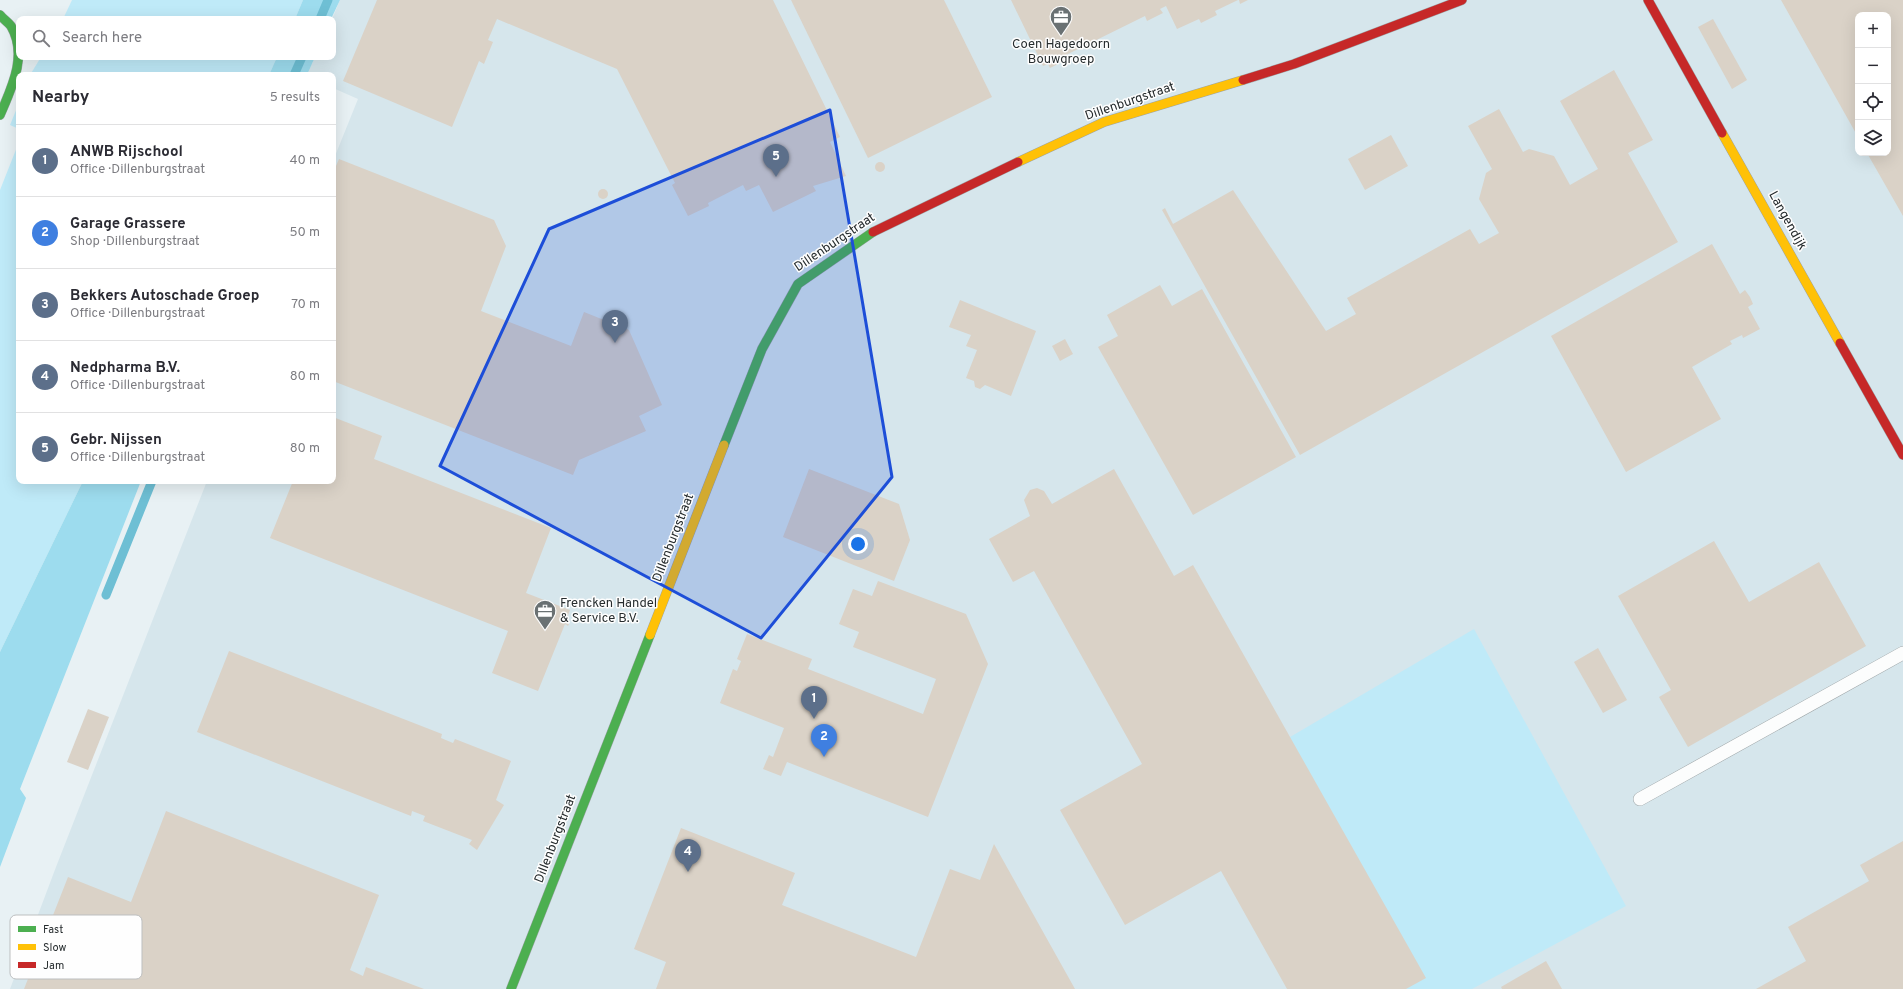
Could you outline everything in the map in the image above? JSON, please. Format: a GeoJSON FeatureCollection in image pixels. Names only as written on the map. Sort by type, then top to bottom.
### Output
{"type":"FeatureCollection","features":[{"type":"Feature","properties":{"kind":"street","name":"Dillenburgstraat"},"geometry":{"type":"LineString","coordinates":[[511,989],[762,349],[798,284],[878,228],[1104,122],[1294,64],[1462,0]]}},
{"type":"Feature","properties":{"kind":"street","name":"Langendijk"},"geometry":{"type":"LineString","coordinates":[[1648,0],[1903,455]]}},
{"type":"Feature","properties":{"kind":"street"},"geometry":{"type":"LineString","coordinates":[[0,15],[11,26],[16,39]]}},
{"type":"Feature","properties":{"kind":"street"},"geometry":{"type":"LineString","coordinates":[[17,72],[18,60]]}},
{"type":"Feature","properties":{"kind":"street"},"geometry":{"type":"LineString","coordinates":[[0,115],[16,75]]}},
{"type":"Feature","properties":{"kind":"lane"},"geometry":{"type":"LineString","coordinates":[[1640,799],[1903,653]]}},
{"type":"Feature","properties":{"kind":"highlighted area"},"geometry":{"type":"Polygon","coordinates":[[[830,110],[892,477],[761,638],[440,466],[549,229],[830,110]]]}},
{"type":"Feature","properties":{"kind":"shaded area"},"geometry":{"type":"Polygon","coordinates":[[[72,0],[303,0],[296,16],[64,16],[72,0]]]}},
{"type":"Feature","properties":{"kind":"shaded area"},"geometry":{"type":"Polygon","coordinates":[[[303,0],[340,0],[332,16],[296,16],[303,0]]]}},
{"type":"Feature","properties":{"kind":"shaded area"},"geometry":{"type":"Polygon","coordinates":[[[340,0],[1903,0],[1903,989],[10,989],[14,979],[142,979],[142,915],[38,915],[206,484],[336,484],[336,154],[358,99],[336,89],[336,72],[308,72],[314,60],[336,60],[336,16],[333,16],[340,0]]]}},
{"type":"Feature","properties":{"kind":"shaded area"},"geometry":{"type":"Polygon","coordinates":[[[39,60],[276,60],[270,72],[32,72],[39,60]]]}},
{"type":"Feature","properties":{"kind":"shaded area"},"geometry":{"type":"Polygon","coordinates":[[[276,60],[314,60],[308,72],[270,72],[276,60]]]}},
{"type":"Feature","properties":{"kind":"shaded area"},"geometry":{"type":"Polygon","coordinates":[[[16,110],[16,128],[10,125],[16,110]]]}},
{"type":"Feature","properties":{"kind":"shaded area"},"geometry":{"type":"Polygon","coordinates":[[[16,150],[16,484],[82,484],[0,652],[0,190],[16,150]]]}},
{"type":"Feature","properties":{"kind":"shaded area"},"geometry":{"type":"Polygon","coordinates":[[[82,484],[140,484],[20,789],[26,798],[0,867],[0,652],[82,484]]]}},
{"type":"Feature","properties":{"kind":"shaded area"},"geometry":{"type":"Polygon","coordinates":[[[1474,629],[1626,906],[1472,989],[1402,989],[1273,747],[1474,629]]]}},
{"type":"Feature","properties":{"kind":"building"},"geometry":{"type":"Polygon","coordinates":[[[377,0],[773,0],[840,137],[830,142],[846,176],[813,186],[816,191],[773,212],[759,185],[746,191],[743,185],[708,203],[709,206],[688,216],[672,185],[675,183],[617,69],[497,19],[488,40],[493,42],[484,64],[479,61],[452,127],[343,81],[377,0]]]}},
{"type":"Feature","properties":{"kind":"building"},"geometry":{"type":"Polygon","coordinates":[[[791,0],[944,0],[992,97],[868,158],[791,0]]]}},
{"type":"Feature","properties":{"kind":"building"},"geometry":{"type":"Polygon","coordinates":[[[1011,0],[1238,0],[1215,11],[1217,15],[1201,23],[1199,19],[1177,29],[1166,6],[1160,9],[1163,13],[1147,21],[1145,16],[1064,56],[1066,60],[1050,68],[1048,64],[1043,66],[1011,0]]]}},
{"type":"Feature","properties":{"kind":"building"},"geometry":{"type":"Polygon","coordinates":[[[1239,0],[1248,0],[1240,4],[1239,0]]]}},
{"type":"Feature","properties":{"kind":"building"},"geometry":{"type":"Polygon","coordinates":[[[1781,0],[1903,0],[1903,216],[1869,156],[1891,156],[1891,12],[1855,12],[1855,132],[1781,0]]]}},
{"type":"Feature","properties":{"kind":"building"},"geometry":{"type":"Polygon","coordinates":[[[1713,19],[1747,80],[1732,89],[1698,27],[1713,19]]]}},
{"type":"Feature","properties":{"kind":"building"},"geometry":{"type":"Polygon","coordinates":[[[1614,70],[1653,140],[1628,153],[1678,242],[1300,455],[1162,210],[1165,208],[1173,224],[1233,190],[1326,331],[1356,314],[1347,298],[1470,229],[1479,244],[1499,233],[1479,199],[1486,173],[1492,169],[1468,126],[1499,109],[1523,152],[1529,149],[1554,156],[1570,185],[1598,169],[1560,101],[1614,70]]]}},
{"type":"Feature","properties":{"kind":"building"},"geometry":{"type":"Polygon","coordinates":[[[1391,135],[1408,166],[1365,190],[1348,159],[1391,135]]]}},
{"type":"Feature","properties":{"kind":"building"},"geometry":{"type":"Polygon","coordinates":[[[339,159],[494,220],[506,246],[481,311],[571,346],[584,312],[629,330],[662,405],[639,416],[646,431],[579,460],[573,475],[336,382],[336,166],[339,159]]]}},
{"type":"Feature","properties":{"kind":"building"},"geometry":{"type":"Polygon","coordinates":[[[878,162],[882,162],[884,163],[884,171],[878,172],[875,169],[875,165],[878,162]]]}},
{"type":"Feature","properties":{"kind":"building"},"geometry":{"type":"Polygon","coordinates":[[[601,189],[605,189],[607,190],[607,198],[601,199],[598,196],[598,192],[601,189]]]}},
{"type":"Feature","properties":{"kind":"building"},"geometry":{"type":"Polygon","coordinates":[[[1712,244],[1740,294],[1745,290],[1750,297],[1753,304],[1748,307],[1760,329],[1743,338],[1742,335],[1730,341],[1732,344],[1692,367],[1721,419],[1626,472],[1551,336],[1712,244]]]}},
{"type":"Feature","properties":{"kind":"building"},"geometry":{"type":"Polygon","coordinates":[[[1160,285],[1172,306],[1202,289],[1296,457],[1193,515],[1098,347],[1118,336],[1107,315],[1160,285]]]}},
{"type":"Feature","properties":{"kind":"building"},"geometry":{"type":"Polygon","coordinates":[[[960,300],[1036,331],[1011,396],[985,385],[980,389],[975,387],[974,381],[966,378],[977,350],[966,346],[971,335],[949,327],[960,300]]]}},
{"type":"Feature","properties":{"kind":"building"},"geometry":{"type":"Polygon","coordinates":[[[1065,339],[1073,354],[1060,361],[1052,346],[1065,339]]]}},
{"type":"Feature","properties":{"kind":"building"},"geometry":{"type":"Polygon","coordinates":[[[336,418],[382,436],[374,459],[551,528],[526,593],[570,610],[565,623],[569,624],[568,626],[565,624],[538,691],[492,673],[508,631],[270,538],[292,484],[336,484],[336,418]]]}},
{"type":"Feature","properties":{"kind":"building"},"geometry":{"type":"Polygon","coordinates":[[[809,469],[899,504],[910,540],[894,581],[783,537],[809,469]]]}},
{"type":"Feature","properties":{"kind":"building"},"geometry":{"type":"Polygon","coordinates":[[[1114,469],[1174,576],[1193,565],[1426,978],[1406,989],[1287,989],[1221,871],[1125,925],[1060,810],[1142,764],[1034,571],[1013,582],[989,539],[1030,516],[1024,500],[1030,490],[1037,488],[1044,491],[1052,504],[1114,469]]]}},
{"type":"Feature","properties":{"kind":"building"},"geometry":{"type":"Polygon","coordinates":[[[1714,541],[1749,602],[1819,562],[1866,646],[1688,747],[1659,697],[1671,690],[1618,596],[1714,541]]]}},
{"type":"Feature","properties":{"kind":"building"},"geometry":{"type":"Polygon","coordinates":[[[878,581],[966,614],[988,664],[928,817],[787,762],[781,776],[763,769],[769,755],[773,757],[784,728],[720,703],[733,669],[737,671],[741,661],[737,659],[747,634],[812,659],[808,669],[923,714],[936,679],[853,647],[859,632],[839,624],[853,589],[872,596],[878,581]]]}},
{"type":"Feature","properties":{"kind":"building"},"geometry":{"type":"Polygon","coordinates":[[[1598,648],[1627,700],[1603,713],[1574,662],[1598,648]]]}},
{"type":"Feature","properties":{"kind":"building"},"geometry":{"type":"Polygon","coordinates":[[[229,651],[442,734],[441,738],[453,743],[455,739],[511,761],[496,800],[504,805],[477,850],[469,844],[472,840],[423,821],[425,816],[412,811],[411,816],[197,732],[229,651]]]}},
{"type":"Feature","properties":{"kind":"building"},"geometry":{"type":"Polygon","coordinates":[[[88,709],[109,717],[88,770],[67,762],[88,709]]]}},
{"type":"Feature","properties":{"kind":"building"},"geometry":{"type":"Polygon","coordinates":[[[166,811],[379,895],[350,970],[363,976],[366,967],[424,989],[24,989],[28,979],[142,979],[142,915],[53,915],[68,877],[131,902],[166,811]]]}},
{"type":"Feature","properties":{"kind":"building"},"geometry":{"type":"Polygon","coordinates":[[[681,828],[795,873],[782,905],[916,957],[950,869],[980,880],[994,844],[1075,989],[656,989],[666,962],[634,949],[681,828]]]}},
{"type":"Feature","properties":{"kind":"building"},"geometry":{"type":"Polygon","coordinates":[[[1903,841],[1903,989],[1756,989],[1806,961],[1788,927],[1869,881],[1860,865],[1903,841]]]}},
{"type":"Feature","properties":{"kind":"building"},"geometry":{"type":"Polygon","coordinates":[[[1546,961],[1562,989],[1502,989],[1501,987],[1546,961]]]}},
{"type":"Feature","properties":{"kind":"waterway"},"geometry":{"type":"LineString","coordinates":[[321,16],[328,0]]}},
{"type":"Feature","properties":{"kind":"waterway"},"geometry":{"type":"LineString","coordinates":[[295,72],[301,60]]}},
{"type":"Feature","properties":{"kind":"waterway"},"geometry":{"type":"LineString","coordinates":[[106,595],[151,484]]}},
{"type":"Feature","properties":{"kind":"traffic: fast"},"geometry":{"type":"LineString","coordinates":[[0,15],[11,26],[16,37]]}},
{"type":"Feature","properties":{"kind":"traffic: fast"},"geometry":{"type":"LineString","coordinates":[[0,115],[13,82],[18,60]]}},
{"type":"Feature","properties":{"kind":"traffic: fast"},"geometry":{"type":"LineString","coordinates":[[724,445],[762,349],[798,284],[873,232]]}},
{"type":"Feature","properties":{"kind":"traffic: fast"},"geometry":{"type":"LineString","coordinates":[[511,989],[650,635]]}},
{"type":"Feature","properties":{"kind":"traffic: slow"},"geometry":{"type":"LineString","coordinates":[[1018,162],[1104,122],[1243,80]]}},
{"type":"Feature","properties":{"kind":"traffic: slow"},"geometry":{"type":"LineString","coordinates":[[1722,133],[1840,343]]}},
{"type":"Feature","properties":{"kind":"traffic: slow"},"geometry":{"type":"LineString","coordinates":[[650,635],[724,445]]}},
{"type":"Feature","properties":{"kind":"traffic: jam"},"geometry":{"type":"LineString","coordinates":[[1243,80],[1294,64],[1462,0]]}},
{"type":"Feature","properties":{"kind":"traffic: jam"},"geometry":{"type":"LineString","coordinates":[[1648,0],[1722,133]]}},
{"type":"Feature","properties":{"kind":"traffic: jam"},"geometry":{"type":"LineString","coordinates":[[873,232],[1018,162]]}},
{"type":"Feature","properties":{"kind":"traffic: jam"},"geometry":{"type":"LineString","coordinates":[[1840,343],[1903,455]]}},
{"type":"Feature","properties":{"kind":"place","name":"Coen Hagedoorn Bouwgroep"},"geometry":{"type":"Point","coordinates":[1061,36]}},
{"type":"Feature","properties":{"kind":"place","name":"Gebr. Nijssen"},"geometry":{"type":"Point","coordinates":[776,177]}},
{"type":"Feature","properties":{"kind":"place","name":"Bekkers Autoschade Groep"},"geometry":{"type":"Point","coordinates":[615,343]}},
{"type":"Feature","properties":{"kind":"place","name":"Frencken Handel & Service B.V."},"geometry":{"type":"Point","coordinates":[545,630]}},
{"type":"Feature","properties":{"kind":"place","name":"ANWB Rijschool"},"geometry":{"type":"Point","coordinates":[814,719]}},
{"type":"Feature","properties":{"kind":"place","name":"Garage Grassere"},"geometry":{"type":"Point","coordinates":[824,757]}},
{"type":"Feature","properties":{"kind":"place","name":"Nedpharma B.V."},"geometry":{"type":"Point","coordinates":[688,872]}}]}
